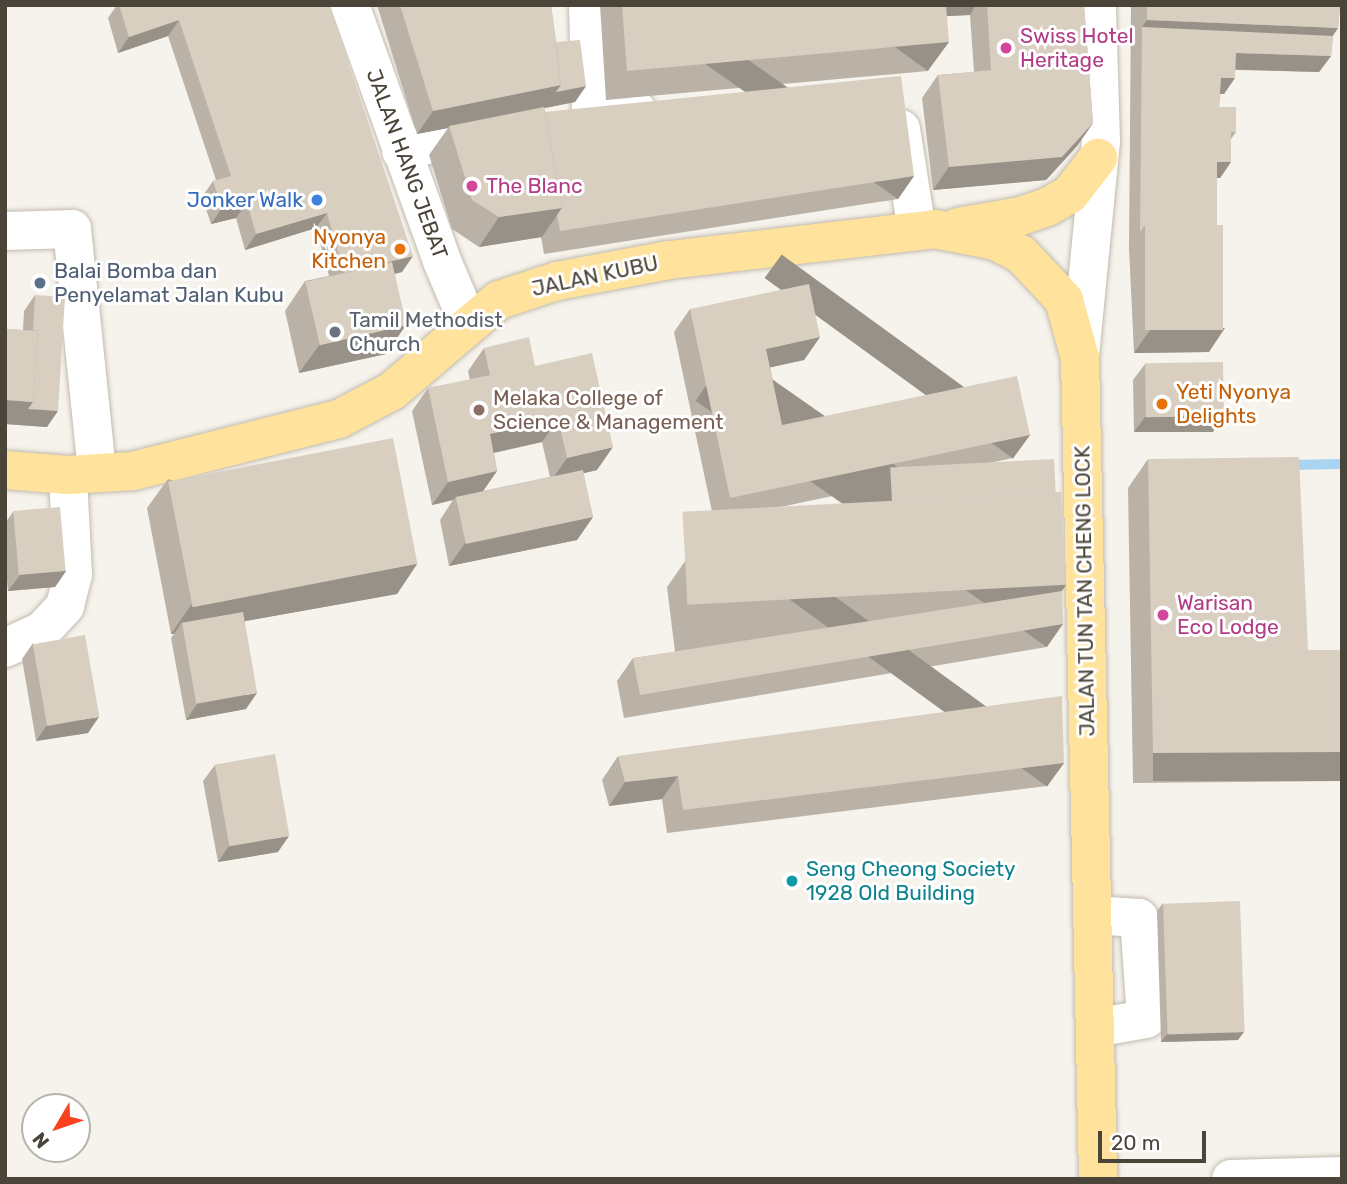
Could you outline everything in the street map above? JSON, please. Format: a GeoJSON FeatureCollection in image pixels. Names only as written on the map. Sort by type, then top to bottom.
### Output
{"type":"FeatureCollection","features":[{"type":"Feature","properties":{"kind":"main road"},"geometry":{"type":"LineString","coordinates":[[926,230],[982,225],[1047,207],[1070,194],[1098,158]]}},
{"type":"Feature","properties":{"kind":"main road","name":"JALAN KUBU"},"geometry":{"type":"LineString","coordinates":[[5,470],[83,474],[133,471],[339,419],[392,391],[468,321],[499,300],[557,281],[669,260],[926,230],[995,242],[1021,254],[1043,273],[1064,300],[1080,358]]}},
{"type":"Feature","properties":{"kind":"main road","name":"JALAN TUN TAN CHENG LOCK"},"geometry":{"type":"LineString","coordinates":[[1080,358],[1098,1179]]}},
{"type":"Feature","properties":{"kind":"street","name":"JALAN HANG JEBAT"},"geometry":{"type":"LineString","coordinates":[[350,5],[401,151],[468,321]]}},
{"type":"Feature","properties":{"kind":"street"},"geometry":{"type":"LineString","coordinates":[[587,5],[575,117],[672,106]]}},
{"type":"Feature","properties":{"kind":"street","name":"JALAN TUN TAN CHENG LOCK"},"geometry":{"type":"LineString","coordinates":[[1080,358],[1098,158],[1097,5]]}},
{"type":"Feature","properties":{"kind":"street"},"geometry":{"type":"LineString","coordinates":[[895,88],[926,230]]}},
{"type":"Feature","properties":{"kind":"street"},"geometry":{"type":"LineString","coordinates":[[401,151],[518,125]]}},
{"type":"Feature","properties":{"kind":"street"},"geometry":{"type":"LineString","coordinates":[[5,231],[72,229],[83,474],[72,575],[65,606],[42,631],[5,648]]}},
{"type":"Feature","properties":{"kind":"street"},"geometry":{"type":"LineString","coordinates":[[1092,915],[1139,918],[1146,1019],[1095,1028]]}},
{"type":"Feature","properties":{"kind":"street"},"geometry":{"type":"LineString","coordinates":[[1231,1179],[1342,1175]]}},
{"type":"Feature","properties":{"kind":"building"},"geometry":{"type":"Polygon","coordinates":[[[119,5],[329,5],[413,256],[344,273],[327,213],[256,234],[247,202],[222,208],[213,181],[231,176],[179,20],[129,37],[119,5]]]}},
{"type":"Feature","properties":{"kind":"building"},"geometry":{"type":"Polygon","coordinates":[[[400,5],[551,5],[561,85],[433,111],[400,5]]]}},
{"type":"Feature","properties":{"kind":"building"},"geometry":{"type":"Polygon","coordinates":[[[622,5],[946,5],[949,42],[627,71],[622,5]]]}},
{"type":"Feature","properties":{"kind":"building"},"geometry":{"type":"Polygon","coordinates":[[[987,5],[1084,5],[1093,123],[1062,157],[949,167],[938,75],[991,70],[987,5]]]}},
{"type":"Feature","properties":{"kind":"building"},"geometry":{"type":"Polygon","coordinates":[[[1147,5],[1340,5],[1338,28],[1147,20],[1147,5]]]}},
{"type":"Feature","properties":{"kind":"building"},"geometry":{"type":"Polygon","coordinates":[[[1142,27],[1333,36],[1331,56],[1236,53],[1235,78],[1221,78],[1219,107],[1236,107],[1236,132],[1231,132],[1231,162],[1217,162],[1217,225],[1145,225],[1140,232],[1142,27]]]}},
{"type":"Feature","properties":{"kind":"building"},"geometry":{"type":"Polygon","coordinates":[[[580,40],[586,86],[556,92],[561,85],[556,42],[580,40]]]}},
{"type":"Feature","properties":{"kind":"building"},"geometry":{"type":"Polygon","coordinates":[[[901,76],[914,176],[560,231],[557,215],[562,208],[545,112],[901,76]]]}},
{"type":"Feature","properties":{"kind":"building"},"geometry":{"type":"Polygon","coordinates":[[[544,107],[562,208],[499,217],[472,200],[449,126],[544,107]]]}},
{"type":"Feature","properties":{"kind":"building"},"geometry":{"type":"Polygon","coordinates":[[[1145,225],[1223,225],[1223,330],[1145,330],[1145,225]]]}},
{"type":"Feature","properties":{"kind":"building"},"geometry":{"type":"Polygon","coordinates":[[[392,262],[407,325],[320,345],[305,282],[392,262]]]}},
{"type":"Feature","properties":{"kind":"building"},"geometry":{"type":"Polygon","coordinates":[[[809,284],[820,337],[766,349],[782,425],[1017,376],[1030,435],[730,498],[690,309],[809,284]]]}},
{"type":"Feature","properties":{"kind":"building"},"geometry":{"type":"Polygon","coordinates":[[[35,295],[65,297],[58,411],[28,409],[33,402],[38,331],[33,330],[35,295]]]}},
{"type":"Feature","properties":{"kind":"building"},"geometry":{"type":"Polygon","coordinates":[[[5,329],[38,331],[33,402],[5,400],[5,329]]]}},
{"type":"Feature","properties":{"kind":"building"},"geometry":{"type":"Polygon","coordinates":[[[529,337],[535,366],[592,353],[613,447],[567,458],[558,419],[490,434],[497,471],[448,482],[428,388],[490,375],[484,348],[529,337]]]}},
{"type":"Feature","properties":{"kind":"building"},"geometry":{"type":"Polygon","coordinates":[[[1223,362],[1224,416],[1146,417],[1145,363],[1223,362]]]}},
{"type":"Feature","properties":{"kind":"building"},"geometry":{"type":"Polygon","coordinates":[[[393,438],[417,564],[193,607],[168,482],[393,438]]]}},
{"type":"Feature","properties":{"kind":"building"},"geometry":{"type":"Polygon","coordinates":[[[1299,457],[1308,650],[1342,650],[1342,752],[1153,753],[1148,459],[1299,457]]]}},
{"type":"Feature","properties":{"kind":"building"},"geometry":{"type":"Polygon","coordinates":[[[1054,459],[1056,493],[892,502],[890,468],[1054,459]]]}},
{"type":"Feature","properties":{"kind":"building"},"geometry":{"type":"Polygon","coordinates":[[[583,470],[593,517],[466,544],[456,497],[583,470]]]}},
{"type":"Feature","properties":{"kind":"building"},"geometry":{"type":"Polygon","coordinates":[[[1061,492],[1066,585],[687,605],[683,512],[1061,492]]]}},
{"type":"Feature","properties":{"kind":"building"},"geometry":{"type":"Polygon","coordinates":[[[60,507],[66,571],[19,575],[13,511],[60,507]]]}},
{"type":"Feature","properties":{"kind":"building"},"geometry":{"type":"Polygon","coordinates":[[[1062,591],[1063,624],[640,695],[633,658],[1062,591]]]}},
{"type":"Feature","properties":{"kind":"building"},"geometry":{"type":"Polygon","coordinates":[[[243,612],[257,693],[196,704],[182,623],[243,612]]]}},
{"type":"Feature","properties":{"kind":"building"},"geometry":{"type":"Polygon","coordinates":[[[85,635],[99,717],[47,726],[33,644],[85,635]]]}},
{"type":"Feature","properties":{"kind":"building"},"geometry":{"type":"Polygon","coordinates":[[[1062,696],[1064,763],[683,810],[678,776],[625,782],[618,756],[1062,696]]]}},
{"type":"Feature","properties":{"kind":"building"},"geometry":{"type":"Polygon","coordinates":[[[275,754],[289,836],[229,846],[215,765],[275,754]]]}},
{"type":"Feature","properties":{"kind":"building"},"geometry":{"type":"Polygon","coordinates":[[[1240,901],[1245,1032],[1168,1035],[1163,904],[1240,901]]]}},
{"type":"Feature","properties":{"kind":"waterway"},"geometry":{"type":"LineString","coordinates":[[1286,465],[1342,464]]}},
{"type":"Feature","properties":{"kind":"place","name":"Swiss Hotel Heritage"},"geometry":{"type":"Point","coordinates":[1006,48]}},
{"type":"Feature","properties":{"kind":"place","name":"The Blanc"},"geometry":{"type":"Point","coordinates":[472,186]}},
{"type":"Feature","properties":{"kind":"place","name":"Jonker Walk"},"geometry":{"type":"Point","coordinates":[317,200]}},
{"type":"Feature","properties":{"kind":"place","name":"Nyonya Kitchen"},"geometry":{"type":"Point","coordinates":[400,249]}},
{"type":"Feature","properties":{"kind":"place","name":"Balai Bomba dan Penyelamat Jalan Kubu"},"geometry":{"type":"Point","coordinates":[40,283]}},
{"type":"Feature","properties":{"kind":"place","name":"Tamil Methodist Church"},"geometry":{"type":"Point","coordinates":[335,332]}},
{"type":"Feature","properties":{"kind":"place","name":"Yeti Nyonya Delights"},"geometry":{"type":"Point","coordinates":[1162,404]}},
{"type":"Feature","properties":{"kind":"place","name":"Melaka College of Science & Management"},"geometry":{"type":"Point","coordinates":[479,410]}},
{"type":"Feature","properties":{"kind":"place","name":"Warisan Eco Lodge"},"geometry":{"type":"Point","coordinates":[1163,615]}},
{"type":"Feature","properties":{"kind":"place","name":"Seng Cheong Society 1928 Old Building"},"geometry":{"type":"Point","coordinates":[792,881]}}]}
